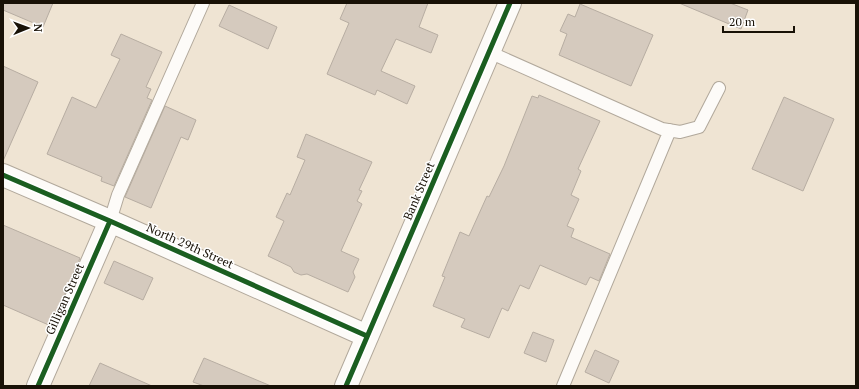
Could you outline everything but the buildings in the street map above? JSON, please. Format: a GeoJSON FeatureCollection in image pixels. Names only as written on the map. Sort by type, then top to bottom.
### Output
{"type":"FeatureCollection","features":[{"type":"Feature","properties":{"kind":"street","name":"Bank Street"},"geometry":{"type":"LineString","coordinates":[[346,386],[510,3]]}},
{"type":"Feature","properties":{"kind":"street","name":"North 29th Street"},"geometry":{"type":"LineString","coordinates":[[3,176],[110,221],[367,336]]}},
{"type":"Feature","properties":{"kind":"street","name":"Gilligan Street"},"geometry":{"type":"LineString","coordinates":[[38,386],[110,221]]}},
{"type":"Feature","properties":{"kind":"lane"},"geometry":{"type":"LineString","coordinates":[[110,221],[118,195],[203,3]]}},
{"type":"Feature","properties":{"kind":"lane"},"geometry":{"type":"LineString","coordinates":[[489,52],[662,128],[680,132],[699,127],[718,88]]}},
{"type":"Feature","properties":{"kind":"lane"},"geometry":{"type":"LineString","coordinates":[[563,386],[670,130]]}},
{"type":"Feature","properties":{"kind":"cycle path"},"geometry":{"type":"LineString","coordinates":[[346,386],[510,3]]}},
{"type":"Feature","properties":{"kind":"cycle path"},"geometry":{"type":"LineString","coordinates":[[3,175],[110,221],[367,336]]}},
{"type":"Feature","properties":{"kind":"cycle path"},"geometry":{"type":"LineString","coordinates":[[38,386],[110,221]]}}]}
